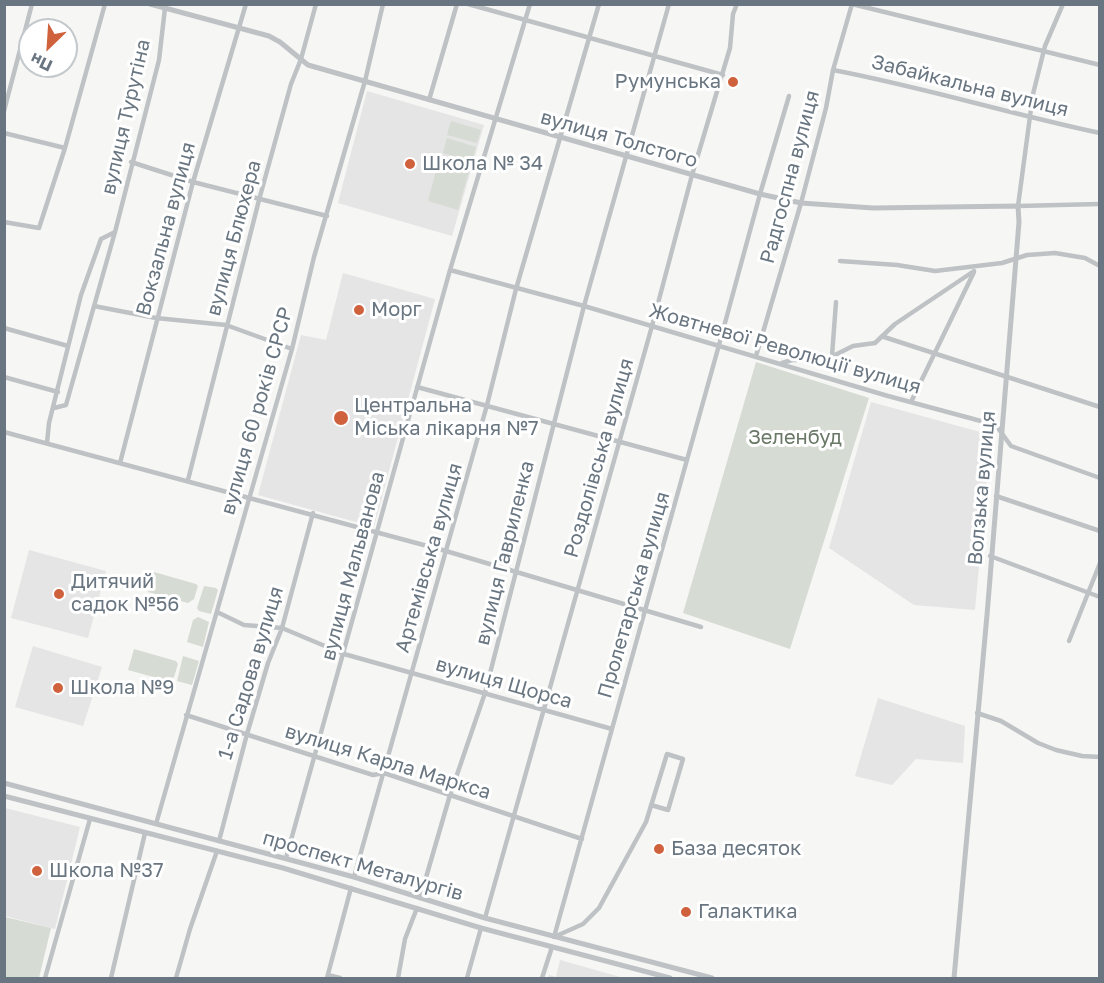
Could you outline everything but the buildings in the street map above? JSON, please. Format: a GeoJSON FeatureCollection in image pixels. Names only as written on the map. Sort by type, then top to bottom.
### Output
{"type":"FeatureCollection","features":[{"type":"Feature","properties":{"kind":"street"},"geometry":{"type":"LineString","coordinates":[[4,111],[32,4]]}},
{"type":"Feature","properties":{"kind":"street"},"geometry":{"type":"LineString","coordinates":[[4,222],[39,228],[105,4]]}},
{"type":"Feature","properties":{"kind":"street","name":"вулиця Толстого"},"geometry":{"type":"LineString","coordinates":[[150,4],[270,36],[308,64],[760,194],[801,202],[873,208],[1100,204]]}},
{"type":"Feature","properties":{"kind":"street","name":"Вокзальна вулиця"},"geometry":{"type":"LineString","coordinates":[[120,463],[193,182],[246,4]]}},
{"type":"Feature","properties":{"kind":"street","name":"вулиця Блюхера"},"geometry":{"type":"LineString","coordinates":[[188,480],[259,200],[316,4]]}},
{"type":"Feature","properties":{"kind":"street","name":"вулиця 60 років СРСР"},"geometry":{"type":"LineString","coordinates":[[156,824],[292,349],[365,81],[383,4]]}},
{"type":"Feature","properties":{"kind":"street"},"geometry":{"type":"LineString","coordinates":[[429,100],[457,4]]}},
{"type":"Feature","properties":{"kind":"street"},"geometry":{"type":"LineString","coordinates":[[468,4],[723,75]]}},
{"type":"Feature","properties":{"kind":"street","name":"вулиця Мальванова"},"geometry":{"type":"LineString","coordinates":[[286,858],[450,270],[530,4]]}},
{"type":"Feature","properties":{"kind":"street","name":"Артемівська вулиця"},"geometry":{"type":"LineString","coordinates":[[354,877],[447,551],[516,288],[599,4]]}},
{"type":"Feature","properties":{"kind":"street","name":"вулиця Гавриленка"},"geometry":{"type":"LineString","coordinates":[[420,898],[450,795],[485,693],[584,306],[669,4]]}},
{"type":"Feature","properties":{"kind":"street","name":"Роздолівська вулиця"},"geometry":{"type":"LineString","coordinates":[[484,918],[652,326],[692,175],[723,75],[737,4]]}},
{"type":"Feature","properties":{"kind":"street"},"geometry":{"type":"LineString","coordinates":[[852,4],[1100,64]]}},
{"type":"Feature","properties":{"kind":"street","name":"Радгоспна вулиця"},"geometry":{"type":"LineString","coordinates":[[756,356],[801,202],[826,108],[833,69],[852,4]]}},
{"type":"Feature","properties":{"kind":"street","name":"Волзька вулиця"},"geometry":{"type":"LineString","coordinates":[[954,978],[1002,434],[1018,206],[1029,117],[1044,51],[1063,4]]}},
{"type":"Feature","properties":{"kind":"street","name":"вулиця Турутіна"},"geometry":{"type":"LineString","coordinates":[[54,408],[66,405],[115,232],[131,162],[159,60],[165,8]]}},
{"type":"Feature","properties":{"kind":"street","name":"Забайкальна вулиця"},"geometry":{"type":"LineString","coordinates":[[833,69],[1100,133]]}},
{"type":"Feature","properties":{"kind":"street","name":"Пролетарська вулиця"},"geometry":{"type":"LineString","coordinates":[[554,937],[789,96]]}},
{"type":"Feature","properties":{"kind":"street"},"geometry":{"type":"LineString","coordinates":[[4,133],[64,148]]}},
{"type":"Feature","properties":{"kind":"street"},"geometry":{"type":"LineString","coordinates":[[131,162],[193,182],[327,216]]}},
{"type":"Feature","properties":{"kind":"street","name":"вулиця Турутіна"},"geometry":{"type":"LineString","coordinates":[[46,443],[81,295],[94,255],[101,239],[115,232]]}},
{"type":"Feature","properties":{"kind":"street"},"geometry":{"type":"LineString","coordinates":[[840,261],[897,265],[934,271],[975,269],[1016,260],[1027,255],[1055,252],[1085,258],[1100,266]]}},
{"type":"Feature","properties":{"kind":"street"},"geometry":{"type":"LineString","coordinates":[[781,364],[792,360],[825,360],[853,346],[875,343],[884,337],[895,324],[975,269]]}},
{"type":"Feature","properties":{"kind":"street"},"geometry":{"type":"LineString","coordinates":[[911,402],[975,269]]}},
{"type":"Feature","properties":{"kind":"street","name":"Жовтневої Революції вулиця"},"geometry":{"type":"LineString","coordinates":[[450,270],[584,306],[992,424],[998,428],[1011,446],[1100,478]]}},
{"type":"Feature","properties":{"kind":"street"},"geometry":{"type":"LineString","coordinates":[[832,356],[836,302]]}},
{"type":"Feature","properties":{"kind":"street"},"geometry":{"type":"LineString","coordinates":[[94,306],[156,318],[226,325],[292,349]]}},
{"type":"Feature","properties":{"kind":"street"},"geometry":{"type":"LineString","coordinates":[[4,328],[68,346]]}},
{"type":"Feature","properties":{"kind":"street"},"geometry":{"type":"LineString","coordinates":[[884,337],[1100,407]]}},
{"type":"Feature","properties":{"kind":"street"},"geometry":{"type":"LineString","coordinates":[[4,377],[57,392]]}},
{"type":"Feature","properties":{"kind":"street"},"geometry":{"type":"LineString","coordinates":[[417,387],[687,460]]}},
{"type":"Feature","properties":{"kind":"street"},"geometry":{"type":"LineString","coordinates":[[4,432],[313,513],[701,627]]}},
{"type":"Feature","properties":{"kind":"street"},"geometry":{"type":"LineString","coordinates":[[996,496],[1100,531]]}},
{"type":"Feature","properties":{"kind":"street","name":"1-а Садова вулиця"},"geometry":{"type":"LineString","coordinates":[[219,841],[247,734],[268,663],[282,628],[313,513]]}},
{"type":"Feature","properties":{"kind":"street"},"geometry":{"type":"LineString","coordinates":[[990,556],[1100,597]]}},
{"type":"Feature","properties":{"kind":"street"},"geometry":{"type":"LineString","coordinates":[[1069,641],[1100,563]]}},
{"type":"Feature","properties":{"kind":"street","name":"вулиця Щорса"},"geometry":{"type":"LineString","coordinates":[[216,612],[244,625],[282,628],[344,654],[612,729]]}},
{"type":"Feature","properties":{"kind":"street"},"geometry":{"type":"LineString","coordinates":[[977,713],[1001,721],[1038,743],[1056,750],[1082,756],[1100,757]]}},
{"type":"Feature","properties":{"kind":"street","name":"вулиця Карла Маркса"},"geometry":{"type":"LineString","coordinates":[[186,715],[374,776],[384,773],[582,839]]}},
{"type":"Feature","properties":{"kind":"street"},"geometry":{"type":"LineString","coordinates":[[542,978],[554,937],[583,924],[598,908],[646,822],[651,805],[666,754],[683,759],[668,810],[651,805]]}},
{"type":"Feature","properties":{"kind":"street","name":"проспект Металургів"},"geometry":{"type":"LineString","coordinates":[[4,783],[354,877],[484,918],[697,976],[712,978]]}},
{"type":"Feature","properties":{"kind":"street","name":"проспект Металургів"},"geometry":{"type":"LineString","coordinates":[[4,796],[283,868],[482,928],[670,978]]}},
{"type":"Feature","properties":{"kind":"street"},"geometry":{"type":"LineString","coordinates":[[99,821],[101,809]]}},
{"type":"Feature","properties":{"kind":"street"},"geometry":{"type":"LineString","coordinates":[[45,978],[90,819]]}},
{"type":"Feature","properties":{"kind":"street"},"geometry":{"type":"LineString","coordinates":[[153,835],[156,824]]}},
{"type":"Feature","properties":{"kind":"street"},"geometry":{"type":"LineString","coordinates":[[111,978],[145,833]]}},
{"type":"Feature","properties":{"kind":"street"},"geometry":{"type":"LineString","coordinates":[[176,978],[219,841]]}},
{"type":"Feature","properties":{"kind":"street"},"geometry":{"type":"LineString","coordinates":[[283,868],[286,858]]}},
{"type":"Feature","properties":{"kind":"street"},"geometry":{"type":"LineString","coordinates":[[340,978],[327,977],[354,877]]}},
{"type":"Feature","properties":{"kind":"street"},"geometry":{"type":"LineString","coordinates":[[398,978],[405,939],[420,898]]}},
{"type":"Feature","properties":{"kind":"street"},"geometry":{"type":"LineString","coordinates":[[467,978],[484,918]]}},
{"type":"Feature","properties":{"kind":"shaded area","name":"Школа № 34"},"geometry":{"type":"Polygon","coordinates":[[[367,91],[484,125],[452,236],[338,203],[367,91]]]}},
{"type":"Feature","properties":{"kind":"shaded area","name":"Центральна Міська лікарня №7"},"geometry":{"type":"Polygon","coordinates":[[[343,273],[435,299],[374,527],[258,495],[301,335],[326,340],[343,273]]]}},
{"type":"Feature","properties":{"kind":"shaded area"},"geometry":{"type":"Polygon","coordinates":[[[871,402],[991,435],[975,610],[914,605],[829,548],[871,402]]]}},
{"type":"Feature","properties":{"kind":"shaded area","name":"Дитячий садок №56"},"geometry":{"type":"Polygon","coordinates":[[[29,550],[106,571],[88,638],[11,618],[29,550]]]}},
{"type":"Feature","properties":{"kind":"shaded area","name":"Школа №9"},"geometry":{"type":"Polygon","coordinates":[[[33,646],[102,667],[83,726],[15,707],[33,646]]]}},
{"type":"Feature","properties":{"kind":"shaded area"},"geometry":{"type":"Polygon","coordinates":[[[878,698],[965,726],[963,763],[916,759],[892,785],[855,776],[878,698]]]}},
{"type":"Feature","properties":{"kind":"shaded area","name":"Школа №37"},"geometry":{"type":"Polygon","coordinates":[[[5,808],[80,827],[55,929],[5,916],[5,808]]]}},
{"type":"Feature","properties":{"kind":"shaded area"},"geometry":{"type":"Polygon","coordinates":[[[560,960],[624,978],[548,978],[549,975],[556,977],[560,960]]]}},
{"type":"Feature","properties":{"kind":"green space"},"geometry":{"type":"Polygon","coordinates":[[[451,121],[481,130],[477,143],[447,135],[451,121]]]}},
{"type":"Feature","properties":{"kind":"green space"},"geometry":{"type":"Polygon","coordinates":[[[447,138],[476,147],[472,161],[443,153],[447,138]]]}},
{"type":"Feature","properties":{"kind":"green space"},"geometry":{"type":"Polygon","coordinates":[[[440,156],[471,164],[458,210],[428,201],[440,156]]]}},
{"type":"Feature","properties":{"kind":"green space","name":"Зеленбуд"},"geometry":{"type":"Polygon","coordinates":[[[756,362],[869,398],[790,649],[683,613],[756,362]]]}},
{"type":"Feature","properties":{"kind":"green space"},"geometry":{"type":"Polygon","coordinates":[[[154,572],[196,584],[198,586],[194,599],[188,603],[148,592],[154,572]]]}},
{"type":"Feature","properties":{"kind":"green space"},"geometry":{"type":"Polygon","coordinates":[[[204,586],[218,590],[211,614],[199,611],[197,608],[204,586]]]}},
{"type":"Feature","properties":{"kind":"green space"},"geometry":{"type":"Polygon","coordinates":[[[198,617],[209,622],[203,647],[187,642],[193,620],[198,617]]]}},
{"type":"Feature","properties":{"kind":"green space"},"geometry":{"type":"Polygon","coordinates":[[[134,649],[176,661],[178,664],[174,677],[168,681],[128,670],[134,649]]]}},
{"type":"Feature","properties":{"kind":"green space"},"geometry":{"type":"Polygon","coordinates":[[[183,656],[199,661],[192,685],[177,681],[183,656]]]}},
{"type":"Feature","properties":{"kind":"green space"},"geometry":{"type":"Polygon","coordinates":[[[5,917],[51,928],[39,978],[5,978],[5,917]]]}},
{"type":"Feature","properties":{"kind":"place","name":"Румунська"},"geometry":{"type":"Point","coordinates":[733,82]}},
{"type":"Feature","properties":{"kind":"place","name":"Школа № 34"},"geometry":{"type":"Point","coordinates":[410,164]}},
{"type":"Feature","properties":{"kind":"place","name":"Морг"},"geometry":{"type":"Point","coordinates":[359,310]}},
{"type":"Feature","properties":{"kind":"place","name":"Центральна Міська лікарня №7"},"geometry":{"type":"Point","coordinates":[341,418]}},
{"type":"Feature","properties":{"kind":"place","name":"Дитячий садок №56"},"geometry":{"type":"Point","coordinates":[59,594]}},
{"type":"Feature","properties":{"kind":"place","name":"Школа №9"},"geometry":{"type":"Point","coordinates":[58,688]}},
{"type":"Feature","properties":{"kind":"place","name":"База десяток"},"geometry":{"type":"Point","coordinates":[659,849]}},
{"type":"Feature","properties":{"kind":"place","name":"Школа №37"},"geometry":{"type":"Point","coordinates":[37,871]}},
{"type":"Feature","properties":{"kind":"place","name":"Галактика"},"geometry":{"type":"Point","coordinates":[686,912]}}]}
